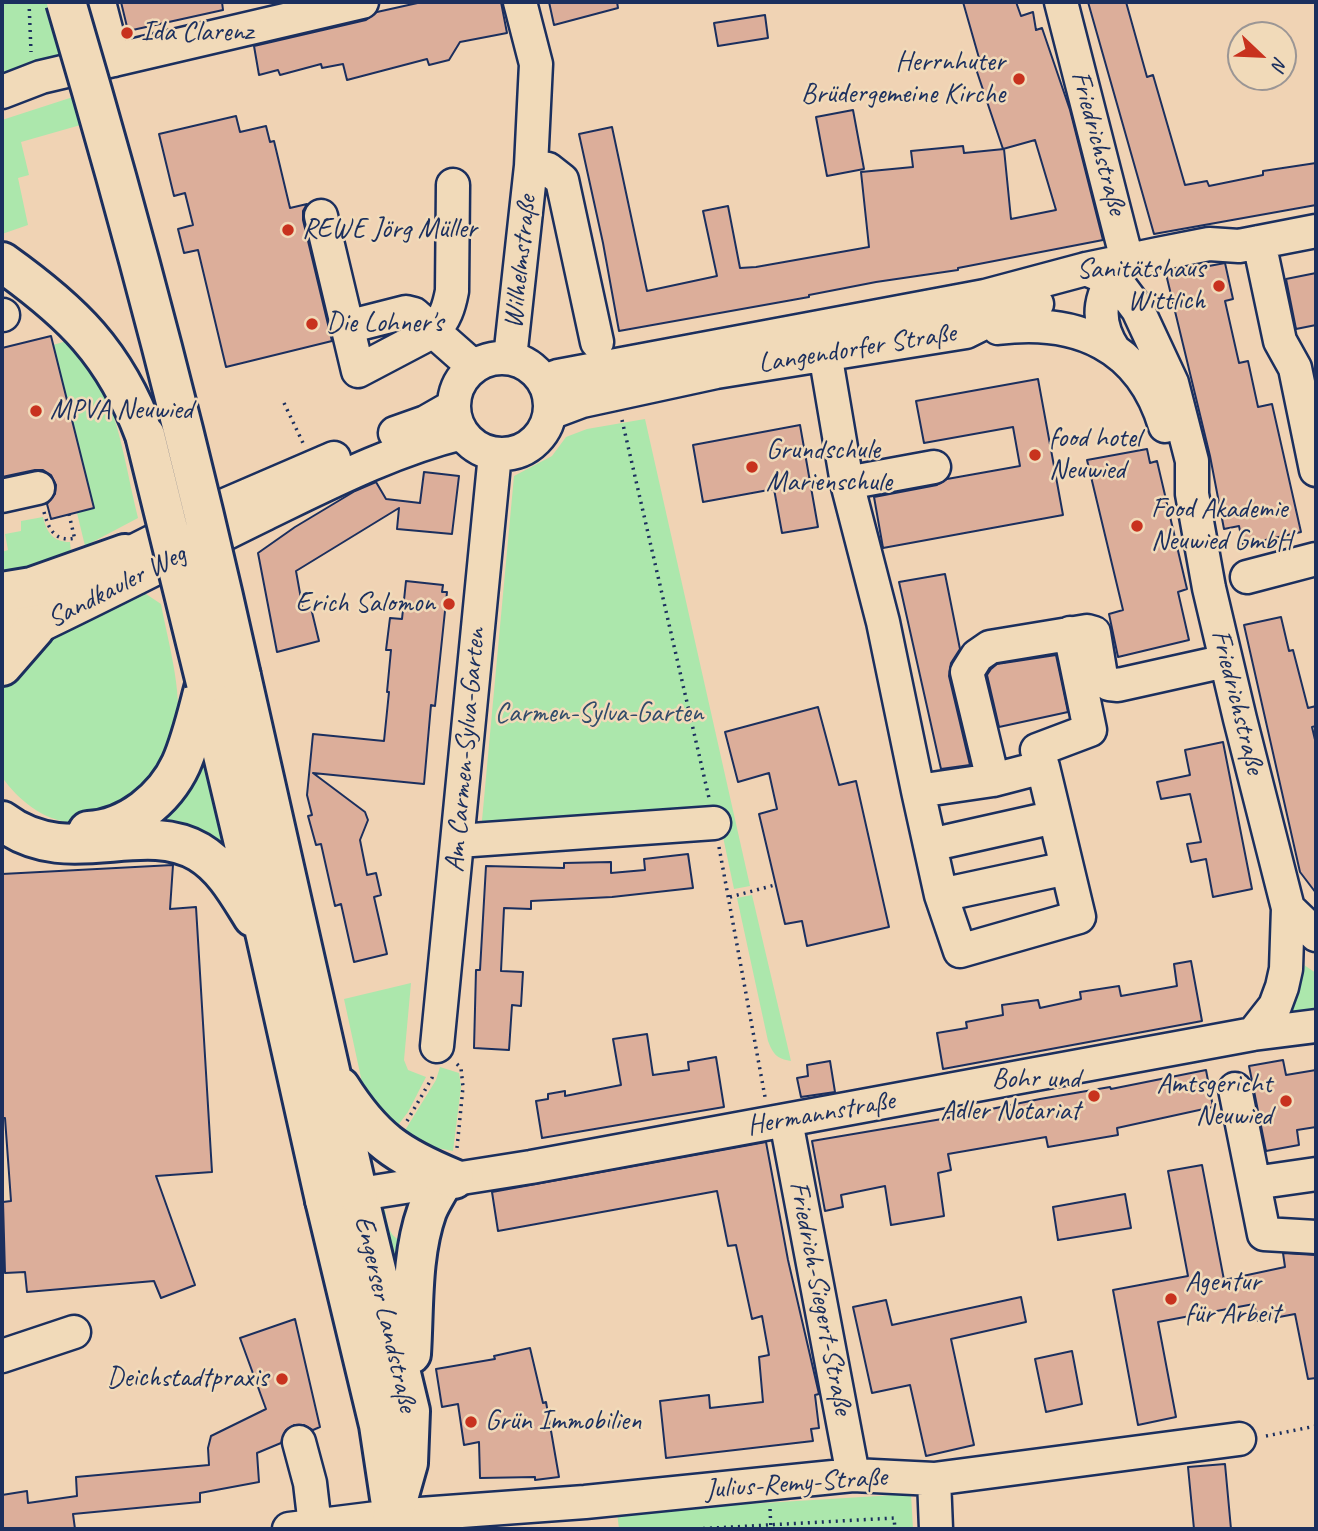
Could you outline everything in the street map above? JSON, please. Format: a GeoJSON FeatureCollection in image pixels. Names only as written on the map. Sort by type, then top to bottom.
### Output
{"type":"FeatureCollection","features":[{"type":"Feature","properties":{"kind":"main road"},"geometry":{"type":"LineString","coordinates":[[66,2],[140,259],[182,419],[266,936],[341,1197]]}},
{"type":"Feature","properties":{"kind":"main road"},"geometry":{"type":"LineString","coordinates":[[2,261],[55,302],[79,325],[109,361],[130,397],[145,435],[223,680],[330,1070],[341,1197]]}},
{"type":"Feature","properties":{"kind":"main road"},"geometry":{"type":"LineString","coordinates":[[2,592],[32,587],[125,554]]}},
{"type":"Feature","properties":{"kind":"main road"},"geometry":{"type":"LineString","coordinates":[[2,666],[13,630]]}},
{"type":"Feature","properties":{"kind":"main road"},"geometry":{"type":"LineString","coordinates":[[2,798],[22,815],[65,830],[94,830],[126,821],[152,802],[172,780],[223,680]]}},
{"type":"Feature","properties":{"kind":"main road"},"geometry":{"type":"LineString","coordinates":[[2,821],[34,838],[61,844],[160,840],[199,852],[227,877],[266,936]]}},
{"type":"Feature","properties":{"kind":"main road"},"geometry":{"type":"LineString","coordinates":[[330,1070],[353,1107],[380,1139],[448,1180],[428,1210],[422,1235],[412,1301],[410,1360],[405,1383]]}},
{"type":"Feature","properties":{"kind":"main road","name":"Engerser Landstraße"},"geometry":{"type":"LineString","coordinates":[[341,1197],[405,1383],[410,1411],[408,1455],[392,1522]]}},
{"type":"Feature","properties":{"kind":"main road","name":"Engerser Landstraße"},"geometry":{"type":"LineString","coordinates":[[341,1197],[379,1425],[392,1522]]}},
{"type":"Feature","properties":{"kind":"street"},"geometry":{"type":"LineString","coordinates":[[99,2],[114,60]]}},
{"type":"Feature","properties":{"kind":"street"},"geometry":{"type":"LineString","coordinates":[[2,92],[41,77],[362,2]]}},
{"type":"Feature","properties":{"kind":"street","name":"Wilhelmstraße"},"geometry":{"type":"LineString","coordinates":[[510,358],[531,166],[536,64],[520,2]]}},
{"type":"Feature","properties":{"kind":"street","name":"Friedrichstraße"},"geometry":{"type":"LineString","coordinates":[[1061,2],[1118,270],[1138,298],[1138,310],[1171,383],[1192,461],[1192,495],[1226,661],[1288,908],[1286,969],[1282,987],[1275,1006],[1252,1034]]}},
{"type":"Feature","properties":{"kind":"street","name":"Wilhelmstraße"},"geometry":{"type":"LineString","coordinates":[[531,166],[548,169],[562,180],[597,342]]}},
{"type":"Feature","properties":{"kind":"street"},"geometry":{"type":"LineString","coordinates":[[321,216],[358,371],[425,336],[442,322],[452,291],[453,185]]}},
{"type":"Feature","properties":{"kind":"street","name":"Langendorfer Straße"},"geometry":{"type":"LineString","coordinates":[[544,380],[1118,270],[1209,244],[1249,244],[1316,231]]}},
{"type":"Feature","properties":{"kind":"street"},"geometry":{"type":"LineString","coordinates":[[1249,244],[1280,341],[1308,385],[1316,470]]}},
{"type":"Feature","properties":{"kind":"street","name":"Friedrichstraße"},"geometry":{"type":"LineString","coordinates":[[1114,350],[1101,321],[1103,301],[1118,270]]}},
{"type":"Feature","properties":{"kind":"street","name":"Langendorfer Straße"},"geometry":{"type":"LineString","coordinates":[[550,413],[582,401],[653,384],[825,353],[966,332],[1000,315],[1066,297],[1118,270]]}},
{"type":"Feature","properties":{"kind":"street"},"geometry":{"type":"LineString","coordinates":[[229,517],[348,452],[426,422],[463,397],[485,361],[510,358],[523,362],[544,380],[550,396],[550,413],[546,428],[537,440],[510,454],[495,454],[471,443],[463,397],[425,336],[419,317],[406,312],[347,327]]}},
{"type":"Feature","properties":{"kind":"street","name":"Friedrichstraße"},"geometry":{"type":"LineString","coordinates":[[966,332],[1015,326],[1048,326],[1086,335],[1114,350],[1137,370],[1152,391],[1177,469],[1192,495]]}},
{"type":"Feature","properties":{"kind":"street"},"geometry":{"type":"LineString","coordinates":[[825,353],[847,483],[883,622],[941,895],[960,951],[1079,917],[1037,750],[1090,730],[1070,633]]}},
{"type":"Feature","properties":{"kind":"street","name":"Am Carmen-Sylva-Garten"},"geometry":{"type":"LineString","coordinates":[[437,1046],[495,454]]}},
{"type":"Feature","properties":{"kind":"street"},"geometry":{"type":"LineString","coordinates":[[847,483],[934,467]]}},
{"type":"Feature","properties":{"kind":"street"},"geometry":{"type":"LineString","coordinates":[[2,496],[38,488]]}},
{"type":"Feature","properties":{"kind":"street","name":"Sandkauler Weg"},"geometry":{"type":"LineString","coordinates":[[13,630],[125,554],[229,517]]}},
{"type":"Feature","properties":{"kind":"street","name":"Sandkauler Weg"},"geometry":{"type":"LineString","coordinates":[[13,630],[229,517]]}},
{"type":"Feature","properties":{"kind":"street"},"geometry":{"type":"LineString","coordinates":[[1247,577],[1316,559]]}},
{"type":"Feature","properties":{"kind":"street"},"geometry":{"type":"LineString","coordinates":[[993,780],[967,672],[977,656],[990,647],[1070,633],[1094,633],[1101,676],[1109,684],[1118,685],[1226,661]]}},
{"type":"Feature","properties":{"kind":"street"},"geometry":{"type":"LineString","coordinates":[[918,791],[993,780],[1043,767]]}},
{"type":"Feature","properties":{"kind":"street"},"geometry":{"type":"LineString","coordinates":[[930,845],[1055,817]]}},
{"type":"Feature","properties":{"kind":"street"},"geometry":{"type":"LineString","coordinates":[[458,841],[714,823]]}},
{"type":"Feature","properties":{"kind":"street"},"geometry":{"type":"LineString","coordinates":[[941,895],[1068,868]]}},
{"type":"Feature","properties":{"kind":"street"},"geometry":{"type":"LineString","coordinates":[[1288,908],[1316,935]]}},
{"type":"Feature","properties":{"kind":"street","name":"Hermannstraße"},"geometry":{"type":"LineString","coordinates":[[341,1197],[778,1122],[1252,1034],[1316,1026]]}},
{"type":"Feature","properties":{"kind":"street"},"geometry":{"type":"LineString","coordinates":[[1235,1089],[1264,1234],[1316,1237]]}},
{"type":"Feature","properties":{"kind":"street","name":"Friedrich-Siegert-Straße"},"geometry":{"type":"LineString","coordinates":[[778,1122],[853,1475]]}},
{"type":"Feature","properties":{"kind":"street"},"geometry":{"type":"LineString","coordinates":[[1254,1183],[1316,1174]]}},
{"type":"Feature","properties":{"kind":"street"},"geometry":{"type":"LineString","coordinates":[[2,1356],[74,1332]]}},
{"type":"Feature","properties":{"kind":"street","name":"Julius-Remy-Straße"},"geometry":{"type":"LineString","coordinates":[[302,1527],[392,1522],[853,1475],[934,1479],[1239,1439]]}},
{"type":"Feature","properties":{"kind":"street"},"geometry":{"type":"LineString","coordinates":[[299,1442],[310,1483],[302,1527]]}},
{"type":"Feature","properties":{"kind":"street"},"geometry":{"type":"LineString","coordinates":[[934,1479],[936,1529]]}},
{"type":"Feature","properties":{"kind":"path"},"geometry":{"type":"LineString","coordinates":[[29,2],[31,52],[41,77]]}},
{"type":"Feature","properties":{"kind":"path"},"geometry":{"type":"LineString","coordinates":[[284,403],[307,451]]}},
{"type":"Feature","properties":{"kind":"path"},"geometry":{"type":"LineString","coordinates":[[621,418],[714,823],[778,1122]]}},
{"type":"Feature","properties":{"kind":"path"},"geometry":{"type":"LineString","coordinates":[[38,488],[49,528],[61,539],[75,538]]}},
{"type":"Feature","properties":{"kind":"path"},"geometry":{"type":"LineString","coordinates":[[69,514],[77,546]]}},
{"type":"Feature","properties":{"kind":"path"},"geometry":{"type":"LineString","coordinates":[[730,897],[775,884]]}},
{"type":"Feature","properties":{"kind":"path"},"geometry":{"type":"LineString","coordinates":[[437,1046],[461,1068],[463,1087],[448,1180]]}},
{"type":"Feature","properties":{"kind":"path"},"geometry":{"type":"LineString","coordinates":[[1239,1439],[1316,1426]]}},
{"type":"Feature","properties":{"kind":"path"},"geometry":{"type":"LineString","coordinates":[[696,1529],[894,1518],[895,1529]]}},
{"type":"Feature","properties":{"kind":"green space"},"geometry":{"type":"Polygon","coordinates":[[[2,2],[47,2],[64,61],[2,82],[2,2]]]}},
{"type":"Feature","properties":{"kind":"green space"},"geometry":{"type":"Polygon","coordinates":[[[76,96],[84,124],[21,142],[29,175],[18,178],[28,225],[2,234],[2,120],[76,96]]]}},
{"type":"Feature","properties":{"kind":"green space"},"geometry":{"type":"Polygon","coordinates":[[[70,340],[95,373],[112,410],[138,518],[85,546],[77,513],[94,508],[53,345],[70,340]]]}},
{"type":"Feature","properties":{"kind":"green space","name":"Carmen-Sylva-Garten"},"geometry":{"type":"Polygon","coordinates":[[[645,419],[750,886],[734,889],[718,813],[481,831],[514,476],[552,456],[566,437],[587,429],[645,419]]]}},
{"type":"Feature","properties":{"kind":"green space"},"geometry":{"type":"Polygon","coordinates":[[[43,517],[52,536],[70,542],[71,552],[23,570],[2,570],[2,552],[8,550],[5,534],[21,531],[21,521],[43,517]]]}},
{"type":"Feature","properties":{"kind":"green space"},"geometry":{"type":"Polygon","coordinates":[[[137,588],[161,604],[177,690],[178,725],[175,742],[157,778],[143,797],[72,823],[51,818],[32,808],[2,777],[2,682],[47,642],[99,614],[137,588]]]}},
{"type":"Feature","properties":{"kind":"green space"},"geometry":{"type":"Polygon","coordinates":[[[198,733],[229,865],[140,832],[198,733]]]}},
{"type":"Feature","properties":{"kind":"green space"},"geometry":{"type":"Polygon","coordinates":[[[752,895],[791,1061],[776,1055],[768,1041],[737,898],[752,895]]]}},
{"type":"Feature","properties":{"kind":"green space"},"geometry":{"type":"Polygon","coordinates":[[[1301,963],[1316,973],[1316,1017],[1282,1023],[1301,963]]]}},
{"type":"Feature","properties":{"kind":"green space"},"geometry":{"type":"Polygon","coordinates":[[[411,983],[404,1060],[408,1070],[426,1077],[408,1112],[389,1137],[363,1087],[344,999],[411,983]]]}},
{"type":"Feature","properties":{"kind":"green space"},"geometry":{"type":"Polygon","coordinates":[[[440,1067],[459,1073],[461,1087],[453,1151],[427,1146],[404,1132],[436,1080],[440,1067]]]}},
{"type":"Feature","properties":{"kind":"green space"},"geometry":{"type":"Polygon","coordinates":[[[385,1210],[394,1237],[412,1244],[401,1328],[376,1213],[385,1210]]]}},
{"type":"Feature","properties":{"kind":"green space"},"geometry":{"type":"Polygon","coordinates":[[[911,1494],[913,1529],[619,1529],[617,1512],[911,1494]]]}},
{"type":"Feature","properties":{"kind":"building"},"geometry":{"type":"Polygon","coordinates":[[[121,2],[222,2],[223,10],[128,31],[121,2]]]}},
{"type":"Feature","properties":{"kind":"building"},"geometry":{"type":"Polygon","coordinates":[[[422,2],[501,2],[507,33],[460,42],[449,60],[429,65],[427,59],[347,80],[343,64],[322,68],[321,64],[280,75],[278,70],[259,75],[254,46],[366,20],[377,12],[422,2]]]}},
{"type":"Feature","properties":{"kind":"building"},"geometry":{"type":"Polygon","coordinates":[[[549,2],[617,2],[618,8],[554,25],[549,2]]]}},
{"type":"Feature","properties":{"kind":"building"},"geometry":{"type":"Polygon","coordinates":[[[963,2],[1016,2],[1021,16],[1033,12],[1036,30],[1042,28],[1070,110],[1103,240],[958,270],[876,282],[809,297],[619,331],[579,134],[612,127],[647,291],[717,276],[703,211],[728,206],[740,268],[869,247],[861,172],[913,167],[911,151],[963,146],[964,153],[1004,149],[1011,219],[1056,210],[1035,140],[1003,149],[973,60],[979,58],[963,2]]]}},
{"type":"Feature","properties":{"kind":"building"},"geometry":{"type":"Polygon","coordinates":[[[1088,2],[1126,2],[1147,77],[1153,75],[1185,185],[1207,181],[1209,186],[1263,175],[1263,171],[1316,163],[1316,205],[1154,234],[1088,2]]]}},
{"type":"Feature","properties":{"kind":"building"},"geometry":{"type":"Polygon","coordinates":[[[765,15],[768,38],[718,46],[714,23],[765,15]]]}},
{"type":"Feature","properties":{"kind":"building"},"geometry":{"type":"Polygon","coordinates":[[[853,110],[864,169],[827,176],[816,117],[853,110]]]}},
{"type":"Feature","properties":{"kind":"building"},"geometry":{"type":"Polygon","coordinates":[[[236,116],[240,132],[266,126],[270,142],[274,141],[290,208],[307,204],[303,211],[303,220],[332,341],[226,367],[198,250],[184,253],[178,229],[193,225],[185,193],[174,196],[159,134],[236,116]]]}},
{"type":"Feature","properties":{"kind":"building"},"geometry":{"type":"Polygon","coordinates":[[[1225,263],[1233,299],[1225,301],[1239,363],[1248,361],[1258,407],[1272,404],[1301,532],[1243,545],[1239,526],[1224,529],[1210,456],[1166,274],[1225,263]]]}},
{"type":"Feature","properties":{"kind":"building"},"geometry":{"type":"Polygon","coordinates":[[[1316,273],[1316,325],[1296,329],[1286,279],[1316,273]]]}},
{"type":"Feature","properties":{"kind":"building","name":"MPVA Neuwied"},"geometry":{"type":"Polygon","coordinates":[[[51,336],[94,508],[51,519],[47,504],[55,494],[56,485],[51,475],[43,470],[35,470],[2,477],[2,348],[51,336]]]}},
{"type":"Feature","properties":{"kind":"building","name":"food hotel Neuwied"},"geometry":{"type":"Polygon","coordinates":[[[1038,379],[1063,515],[883,548],[874,497],[937,485],[947,479],[1020,466],[1013,427],[924,443],[916,401],[1038,379]]]}},
{"type":"Feature","properties":{"kind":"building","name":"Grundschule Marienschule"},"geometry":{"type":"Polygon","coordinates":[[[800,425],[818,527],[782,533],[774,489],[703,502],[693,445],[800,425]]]}},
{"type":"Feature","properties":{"kind":"building","name":"Food Akademie Neuwied GmbH"},"geometry":{"type":"Polygon","coordinates":[[[1147,449],[1150,463],[1157,461],[1187,589],[1178,592],[1189,640],[1118,657],[1109,614],[1123,610],[1087,460],[1147,449]]]}},
{"type":"Feature","properties":{"kind":"building"},"geometry":{"type":"Polygon","coordinates":[[[424,472],[459,476],[452,534],[397,529],[399,508],[296,571],[303,610],[311,608],[319,641],[277,652],[258,553],[295,527],[355,491],[376,482],[386,499],[420,503],[424,472]]]}},
{"type":"Feature","properties":{"kind":"building"},"geometry":{"type":"Polygon","coordinates":[[[945,574],[960,649],[951,663],[949,676],[970,765],[941,769],[899,582],[945,574]]]}},
{"type":"Feature","properties":{"kind":"building"},"geometry":{"type":"Polygon","coordinates":[[[406,581],[443,585],[442,592],[447,592],[435,706],[431,705],[424,784],[313,773],[365,812],[368,820],[360,840],[367,875],[376,873],[381,895],[374,897],[387,954],[354,962],[341,904],[335,906],[321,844],[316,845],[308,816],[312,815],[307,795],[313,734],[384,741],[389,692],[391,650],[386,650],[390,618],[402,619],[406,581]]]}},
{"type":"Feature","properties":{"kind":"building"},"geometry":{"type":"Polygon","coordinates":[[[1281,617],[1289,651],[1293,650],[1308,708],[1316,706],[1316,726],[1312,727],[1316,744],[1316,893],[1300,872],[1244,625],[1281,617]]]}},
{"type":"Feature","properties":{"kind":"building"},"geometry":{"type":"Polygon","coordinates":[[[1056,655],[1068,712],[999,727],[987,675],[991,669],[997,664],[1056,655]]]}},
{"type":"Feature","properties":{"kind":"building"},"geometry":{"type":"Polygon","coordinates":[[[818,707],[839,785],[856,781],[889,927],[807,946],[802,921],[785,924],[759,814],[777,809],[769,773],[738,782],[725,732],[818,707]]]}},
{"type":"Feature","properties":{"kind":"building"},"geometry":{"type":"Polygon","coordinates":[[[1223,742],[1252,889],[1213,897],[1206,859],[1191,862],[1187,844],[1201,842],[1190,794],[1161,799],[1157,782],[1190,775],[1185,750],[1223,742]]]}},
{"type":"Feature","properties":{"kind":"building"},"geometry":{"type":"Polygon","coordinates":[[[688,854],[693,888],[612,897],[531,901],[531,909],[504,908],[501,971],[523,972],[521,1006],[512,1005],[509,1050],[474,1048],[476,970],[480,970],[486,866],[564,868],[564,863],[611,862],[611,873],[645,870],[644,859],[688,854]]]}},
{"type":"Feature","properties":{"kind":"building"},"geometry":{"type":"Polygon","coordinates":[[[173,865],[170,909],[196,907],[212,1172],[156,1176],[195,1285],[161,1298],[154,1281],[27,1292],[25,1272],[5,1273],[3,1202],[11,1201],[5,1118],[2,1118],[2,874],[173,865]]]}},
{"type":"Feature","properties":{"kind":"building"},"geometry":{"type":"Polygon","coordinates":[[[1191,961],[1202,1021],[943,1069],[937,1033],[967,1028],[966,1022],[1003,1015],[1002,1005],[1038,1000],[1040,1008],[1081,999],[1080,992],[1119,986],[1121,996],[1177,986],[1174,964],[1191,961]]]}},
{"type":"Feature","properties":{"kind":"building"},"geometry":{"type":"Polygon","coordinates":[[[647,1034],[653,1075],[689,1070],[688,1062],[716,1057],[724,1107],[542,1138],[536,1101],[548,1099],[548,1094],[565,1091],[565,1096],[621,1085],[613,1039],[647,1034]]]}},
{"type":"Feature","properties":{"kind":"building","name":"Amtsgericht Neuwied"},"geometry":{"type":"Polygon","coordinates":[[[1283,1060],[1286,1075],[1316,1070],[1316,1127],[1297,1130],[1299,1145],[1266,1151],[1249,1066],[1283,1060]]]}},
{"type":"Feature","properties":{"kind":"building"},"geometry":{"type":"Polygon","coordinates":[[[830,1061],[835,1092],[801,1097],[797,1078],[808,1076],[807,1065],[830,1061]]]}},
{"type":"Feature","properties":{"kind":"building"},"geometry":{"type":"Polygon","coordinates":[[[1206,1070],[1213,1107],[1117,1128],[1118,1135],[1048,1147],[1046,1137],[948,1154],[951,1170],[938,1173],[944,1216],[891,1225],[885,1186],[841,1195],[843,1207],[825,1211],[812,1141],[1206,1070]]]}},
{"type":"Feature","properties":{"kind":"building"},"geometry":{"type":"Polygon","coordinates":[[[766,1142],[788,1260],[819,1394],[815,1395],[819,1428],[811,1429],[813,1441],[666,1458],[660,1401],[709,1395],[710,1408],[763,1402],[759,1357],[769,1355],[762,1316],[752,1319],[736,1245],[728,1246],[717,1191],[498,1231],[492,1192],[766,1142]]]}},
{"type":"Feature","properties":{"kind":"building","name":"Agentur für Arbeit"},"geometry":{"type":"Polygon","coordinates":[[[1202,1165],[1224,1280],[1285,1267],[1283,1253],[1316,1255],[1316,1378],[1308,1379],[1295,1314],[1258,1321],[1254,1304],[1158,1322],[1176,1417],[1138,1425],[1113,1290],[1188,1276],[1168,1171],[1202,1165]]]}},
{"type":"Feature","properties":{"kind":"building"},"geometry":{"type":"Polygon","coordinates":[[[1125,1194],[1131,1228],[1058,1240],[1053,1207],[1125,1194]]]}},
{"type":"Feature","properties":{"kind":"building"},"geometry":{"type":"Polygon","coordinates":[[[1021,1297],[1026,1322],[951,1339],[974,1445],[926,1456],[910,1385],[872,1393],[853,1307],[886,1300],[892,1325],[1021,1297]]]}},
{"type":"Feature","properties":{"kind":"building"},"geometry":{"type":"Polygon","coordinates":[[[295,1319],[320,1427],[313,1430],[304,1425],[294,1425],[286,1430],[281,1443],[257,1453],[259,1482],[200,1493],[200,1502],[73,1514],[75,1529],[2,1529],[2,1495],[27,1491],[28,1503],[77,1496],[76,1477],[209,1465],[208,1448],[211,1436],[266,1409],[240,1338],[295,1319]]]}},
{"type":"Feature","properties":{"kind":"building"},"geometry":{"type":"Polygon","coordinates":[[[530,1348],[543,1403],[546,1402],[559,1477],[535,1480],[535,1477],[480,1478],[479,1442],[464,1445],[458,1404],[442,1407],[436,1369],[495,1359],[494,1356],[530,1348]]]}},
{"type":"Feature","properties":{"kind":"building"},"geometry":{"type":"Polygon","coordinates":[[[1072,1351],[1082,1404],[1046,1412],[1035,1359],[1072,1351]]]}},
{"type":"Feature","properties":{"kind":"building"},"geometry":{"type":"Polygon","coordinates":[[[1225,1464],[1231,1529],[1194,1529],[1188,1467],[1225,1464]]]}},
{"type":"Feature","properties":{"kind":"place","name":"Ida Clarenz"},"geometry":{"type":"Point","coordinates":[127,33]}},
{"type":"Feature","properties":{"kind":"place","name":"Herrnhuter Brüdergemeine Kirche"},"geometry":{"type":"Point","coordinates":[1019,79]}},
{"type":"Feature","properties":{"kind":"place","name":"REWE Jörg Müller"},"geometry":{"type":"Point","coordinates":[288,230]}},
{"type":"Feature","properties":{"kind":"place","name":"Sanitätshaus Wittlich"},"geometry":{"type":"Point","coordinates":[1219,286]}},
{"type":"Feature","properties":{"kind":"place","name":"Die Lohner's"},"geometry":{"type":"Point","coordinates":[312,324]}},
{"type":"Feature","properties":{"kind":"place","name":"MPVA Neuwied"},"geometry":{"type":"Point","coordinates":[36,411]}},
{"type":"Feature","properties":{"kind":"place","name":"food hotel Neuwied"},"geometry":{"type":"Point","coordinates":[1035,455]}},
{"type":"Feature","properties":{"kind":"place","name":"Grundschule Marienschule"},"geometry":{"type":"Point","coordinates":[752,467]}},
{"type":"Feature","properties":{"kind":"place","name":"Food Akademie Neuwied GmbH"},"geometry":{"type":"Point","coordinates":[1137,526]}},
{"type":"Feature","properties":{"kind":"place","name":"Erich Salomon"},"geometry":{"type":"Point","coordinates":[449,604]}},
{"type":"Feature","properties":{"kind":"place","name":"Bohr und Adler Notariat"},"geometry":{"type":"Point","coordinates":[1094,1096]}},
{"type":"Feature","properties":{"kind":"place","name":"Amtsgericht Neuwied"},"geometry":{"type":"Point","coordinates":[1286,1101]}},
{"type":"Feature","properties":{"kind":"place","name":"Agentur für Arbeit"},"geometry":{"type":"Point","coordinates":[1171,1299]}},
{"type":"Feature","properties":{"kind":"place","name":"Deichstadtpraxis"},"geometry":{"type":"Point","coordinates":[282,1379]}},
{"type":"Feature","properties":{"kind":"place","name":"Grün Immobilien"},"geometry":{"type":"Point","coordinates":[471,1422]}}]}
